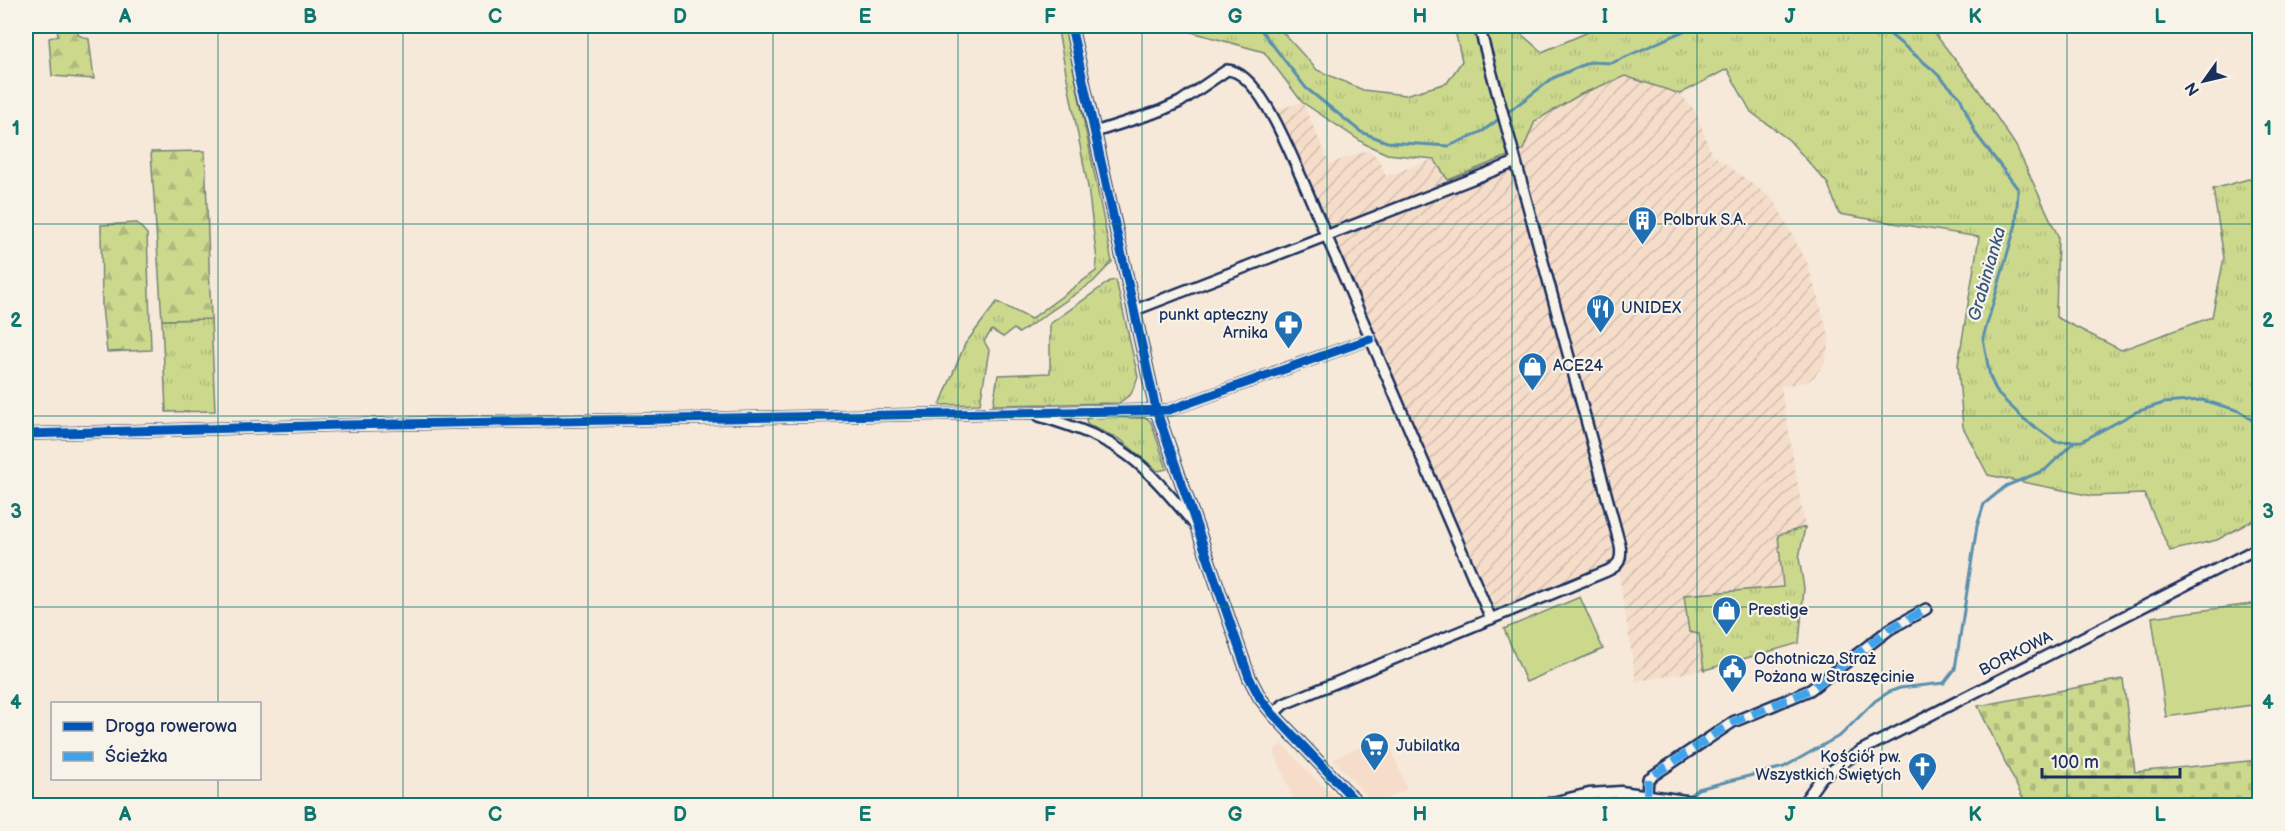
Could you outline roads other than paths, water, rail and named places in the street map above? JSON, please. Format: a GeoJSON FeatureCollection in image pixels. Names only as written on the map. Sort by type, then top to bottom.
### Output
{"type":"FeatureCollection","features":[{"type":"Feature","properties":{"kind":"street"},"geometry":{"type":"LineString","coordinates":[[1071,26],[1156,409],[1249,677],[1260,698],[1273,714],[1360,806]]}},
{"type":"Feature","properties":{"kind":"street"},"geometry":{"type":"LineString","coordinates":[[1273,714],[1284,704],[1614,568],[1622,556],[1479,26]]}},
{"type":"Feature","properties":{"kind":"street"},"geometry":{"type":"LineString","coordinates":[[1095,132],[1160,111],[1180,102],[1219,73],[1235,70],[1252,87],[1272,116],[1326,236],[1491,619]]}},
{"type":"Feature","properties":{"kind":"street"},"geometry":{"type":"LineString","coordinates":[[1135,310],[1516,162]]}},
{"type":"Feature","properties":{"kind":"street"},"geometry":{"type":"LineString","coordinates":[[26,434],[342,425],[1169,410],[1370,339]]}},
{"type":"Feature","properties":{"kind":"street"},"geometry":{"type":"LineString","coordinates":[[1031,413],[1074,426],[1123,450],[1164,486],[1196,526]]}},
{"type":"Feature","properties":{"kind":"street","name":"BORKOWA"},"geometry":{"type":"LineString","coordinates":[[1801,806],[1822,777],[1852,756],[2259,547]]}},
{"type":"Feature","properties":{"kind":"street"},"geometry":{"type":"LineString","coordinates":[[1650,795],[1648,779],[1725,727],[1810,690],[1890,629],[1926,609]]}},
{"type":"Feature","properties":{"kind":"street"},"geometry":{"type":"LineString","coordinates":[[1540,806],[1597,793],[1650,795],[1721,806]]}},
{"type":"Feature","properties":{"kind":"waterway","name":"Grabinianka"},"geometry":{"type":"LineString","coordinates":[[1258,26],[1306,88],[1361,132],[1387,142],[1449,146],[1483,131],[1553,78],[1590,62],[1612,63],[1695,26]]}},
{"type":"Feature","properties":{"kind":"waterway","name":"Grabinianka"},"geometry":{"type":"LineString","coordinates":[[1880,26],[1932,69],[1960,97],[1976,134],[2018,189],[2016,224],[1983,338],[1990,377],[1998,394],[2024,419],[2056,442],[2082,441],[2136,412],[2164,403],[2202,400],[2240,411],[2260,426]]}},
{"type":"Feature","properties":{"kind":"waterway"},"geometry":{"type":"LineString","coordinates":[[1686,798],[1698,789],[1784,767],[1841,735],[1875,701],[1889,692],[1900,688],[1944,683],[1955,669],[1977,526],[1984,504],[2006,486],[2045,470],[2075,441]]}},
{"type":"Feature","properties":{"kind":"place","name":"Polbruk S.A."},"geometry":{"type":"Point","coordinates":[1642,246]}},
{"type":"Feature","properties":{"kind":"place","name":"UNIDEX"},"geometry":{"type":"Point","coordinates":[1600,334]}},
{"type":"Feature","properties":{"kind":"place","name":"punkt apteczny Arnika"},"geometry":{"type":"Point","coordinates":[1289,350]}},
{"type":"Feature","properties":{"kind":"place","name":"ACE24"},"geometry":{"type":"Point","coordinates":[1532,392]}},
{"type":"Feature","properties":{"kind":"place","name":"Prestige"},"geometry":{"type":"Point","coordinates":[1727,636]}},
{"type":"Feature","properties":{"kind":"place","name":"Ochotnicza Straż Pożana w Straszęcinie"},"geometry":{"type":"Point","coordinates":[1733,694]}},
{"type":"Feature","properties":{"kind":"place","name":"Jubilatka"},"geometry":{"type":"Point","coordinates":[1375,772]}},
{"type":"Feature","properties":{"kind":"place","name":"Kościół pw. Wszystkich Świętych"},"geometry":{"type":"Point","coordinates":[1922,792]}}]}
